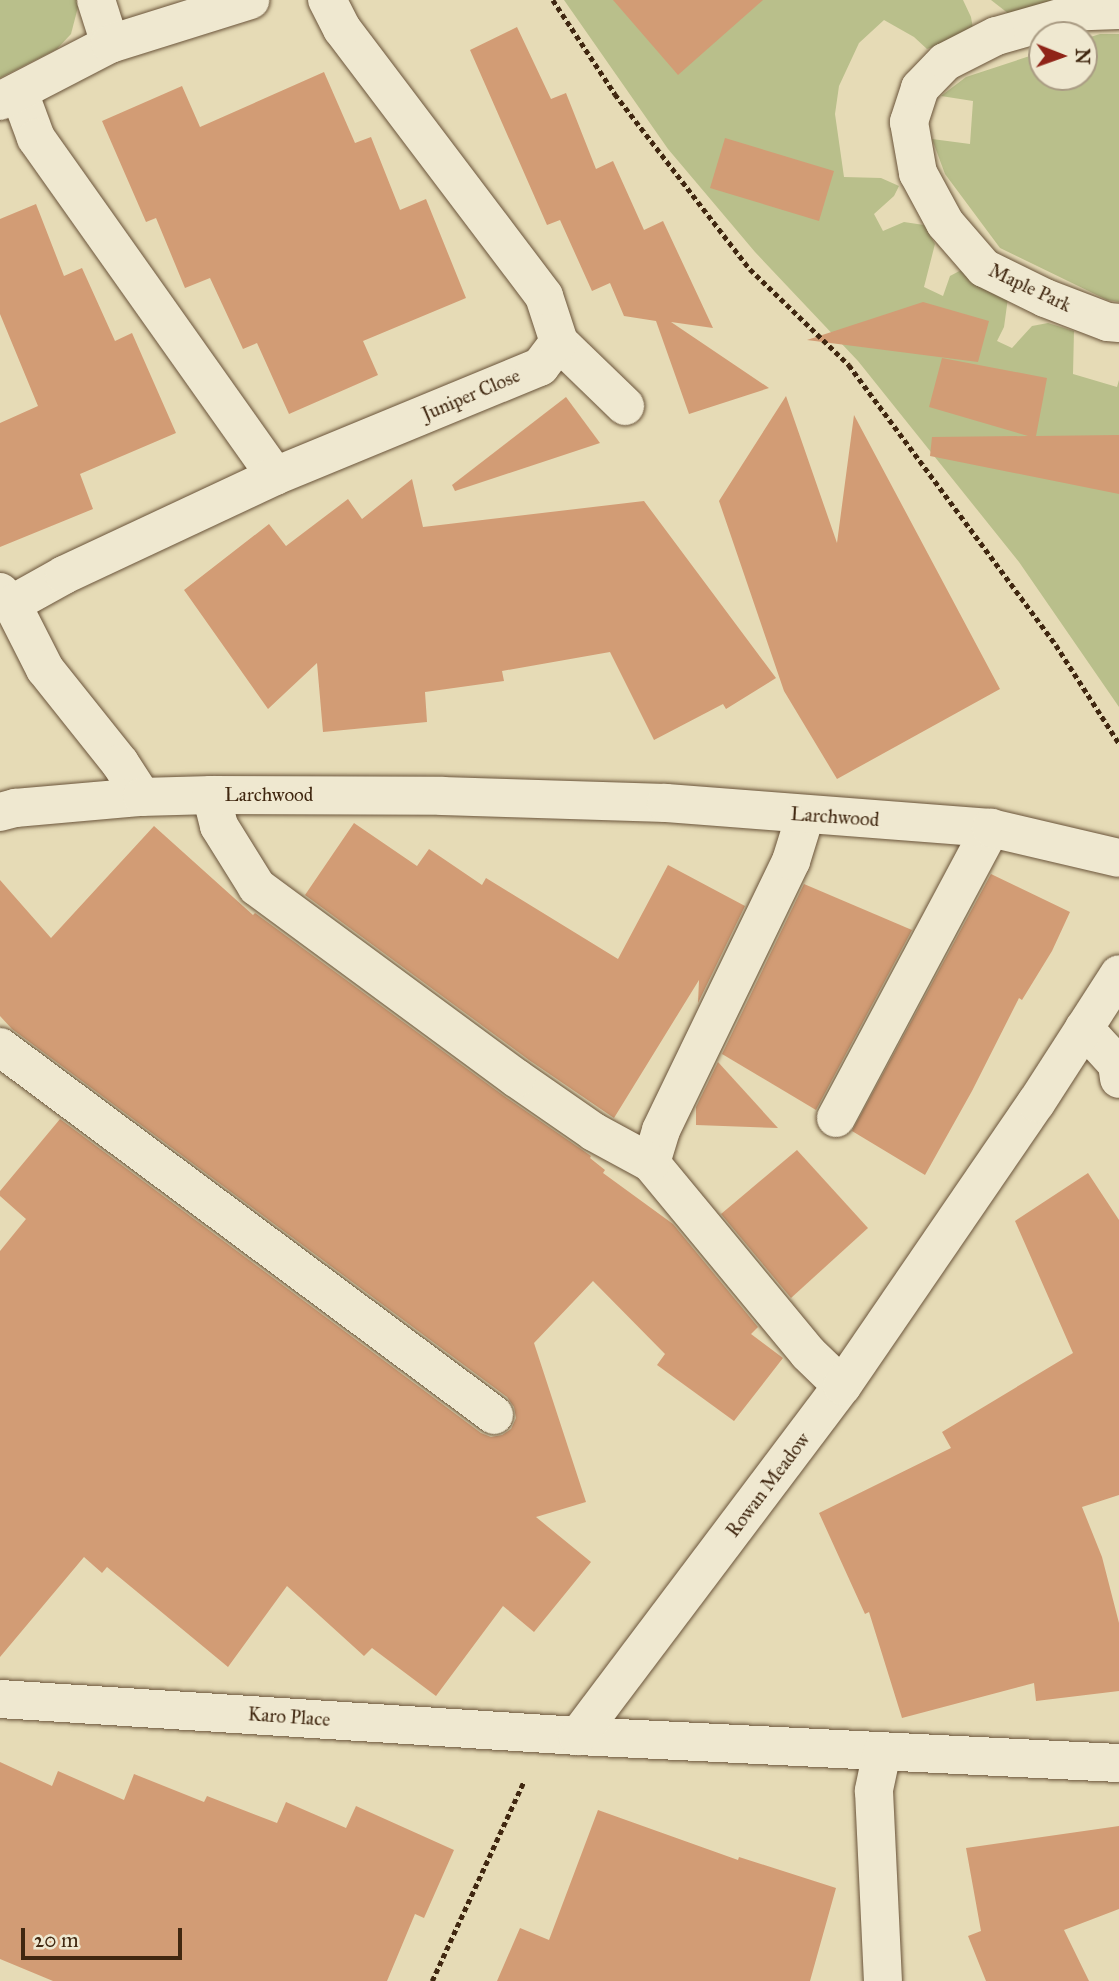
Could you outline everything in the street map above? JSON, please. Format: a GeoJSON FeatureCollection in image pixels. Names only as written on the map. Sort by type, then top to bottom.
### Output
{"type":"FeatureCollection","features":[{"type":"Feature","properties":{"kind":"lane"},"geometry":{"type":"LineString","coordinates":[[96,0],[110,44]]}},
{"type":"Feature","properties":{"kind":"lane"},"geometry":{"type":"LineString","coordinates":[[250,0],[110,44],[10,97],[36,138],[275,476]]}},
{"type":"Feature","properties":{"kind":"lane"},"geometry":{"type":"LineString","coordinates":[[327,0],[342,29],[544,296],[559,342],[625,407]]}},
{"type":"Feature","properties":{"kind":"lane","name":"Maple Park"},"geometry":{"type":"LineString","coordinates":[[1119,10],[1084,11],[996,36],[944,62],[920,88],[909,122],[918,173],[945,223],[984,268],[1045,298],[1108,322],[1119,323]]}},
{"type":"Feature","properties":{"kind":"lane","name":"Juniper Close"},"geometry":{"type":"LineString","coordinates":[[6,598],[64,575],[275,476],[540,367],[559,342]]}},
{"type":"Feature","properties":{"kind":"lane"},"geometry":{"type":"LineString","coordinates":[[6,598],[45,669],[120,763],[142,797]]}},
{"type":"Feature","properties":{"kind":"lane"},"geometry":{"type":"LineString","coordinates":[[0,812],[16,808],[142,797],[211,795]]}},
{"type":"Feature","properties":{"kind":"lane","name":"Larchwood"},"geometry":{"type":"LineString","coordinates":[[842,1386],[808,1353],[651,1163],[594,1132],[516,1078],[257,887],[219,826],[211,795],[442,796],[666,803],[805,816],[991,828],[1119,858]]}},
{"type":"Feature","properties":{"kind":"lane"},"geometry":{"type":"LineString","coordinates":[[651,1163],[661,1130],[791,861],[805,816]]}},
{"type":"Feature","properties":{"kind":"lane"},"geometry":{"type":"LineString","coordinates":[[836,1118],[991,828]]}},
{"type":"Feature","properties":{"kind":"lane","name":"Rowan Meadow"},"geometry":{"type":"LineString","coordinates":[[562,1734],[842,1386],[1119,974]]}},
{"type":"Feature","properties":{"kind":"lane"},"geometry":{"type":"LineString","coordinates":[[1084,1028],[1117,1064],[1119,1079]]}},
{"type":"Feature","properties":{"kind":"lane"},"geometry":{"type":"LineString","coordinates":[[0,1047],[494,1415]]}},
{"type":"Feature","properties":{"kind":"lane","name":"Karo Place"},"geometry":{"type":"LineString","coordinates":[[0,1699],[562,1734]]}},
{"type":"Feature","properties":{"kind":"lane"},"geometry":{"type":"LineString","coordinates":[[562,1734],[1119,1763]]}},
{"type":"Feature","properties":{"kind":"lane"},"geometry":{"type":"LineString","coordinates":[[882,1752],[874,1791],[883,1981]]}},
{"type":"Feature","properties":{"kind":"path"},"geometry":{"type":"LineString","coordinates":[[553,0],[615,94],[750,269],[849,365],[1056,645],[1119,743]]}},
{"type":"Feature","properties":{"kind":"path"},"geometry":{"type":"LineString","coordinates":[[432,1981],[562,1734]]}},
{"type":"Feature","properties":{"kind":"green space"},"geometry":{"type":"Polygon","coordinates":[[[0,0],[76,0],[78,7],[71,34],[57,49],[0,78],[0,0]]]}},
{"type":"Feature","properties":{"kind":"green space"},"geometry":{"type":"Polygon","coordinates":[[[564,0],[963,0],[971,17],[974,34],[927,49],[914,37],[884,20],[859,43],[839,86],[835,114],[844,177],[881,178],[899,186],[894,196],[874,214],[883,231],[904,222],[924,225],[935,244],[924,287],[943,296],[950,276],[965,268],[1008,298],[1004,327],[997,341],[1012,348],[1032,326],[1048,323],[1074,331],[1073,374],[1117,387],[1119,380],[1119,707],[1019,562],[858,361],[755,252],[668,149],[564,0]]]}},
{"type":"Feature","properties":{"kind":"green space"},"geometry":{"type":"Polygon","coordinates":[[[991,0],[1051,0],[1052,9],[1018,21],[991,0]]]}},
{"type":"Feature","properties":{"kind":"green space"},"geometry":{"type":"Polygon","coordinates":[[[1119,34],[1119,302],[1107,300],[1000,248],[945,174],[932,139],[970,144],[973,101],[941,96],[966,77],[1028,57],[1028,91],[1098,91],[1098,35],[1119,34]]]}},
{"type":"Feature","properties":{"kind":"building"},"geometry":{"type":"Polygon","coordinates":[[[613,0],[763,0],[678,75],[613,0]]]}},
{"type":"Feature","properties":{"kind":"building"},"geometry":{"type":"Polygon","coordinates":[[[517,27],[551,99],[566,93],[596,169],[613,161],[644,230],[663,221],[713,328],[671,322],[769,388],[689,414],[656,321],[624,316],[610,283],[592,291],[560,220],[547,225],[470,50],[517,27]]]}},
{"type":"Feature","properties":{"kind":"building"},"geometry":{"type":"Polygon","coordinates":[[[324,72],[355,143],[371,137],[400,210],[426,199],[466,298],[363,341],[378,375],[289,414],[257,343],[243,349],[210,278],[185,288],[156,218],[146,222],[102,121],[182,86],[200,127],[324,72]]]}},
{"type":"Feature","properties":{"kind":"building"},"geometry":{"type":"Polygon","coordinates":[[[725,138],[834,171],[819,221],[710,188],[725,138]]]}},
{"type":"Feature","properties":{"kind":"building"},"geometry":{"type":"Polygon","coordinates":[[[36,204],[64,276],[82,268],[115,341],[132,333],[176,433],[80,474],[93,509],[0,547],[0,423],[38,406],[0,314],[0,219],[36,204]]]}},
{"type":"Feature","properties":{"kind":"building"},"geometry":{"type":"Polygon","coordinates":[[[923,302],[989,321],[978,362],[807,340],[923,302]]]}},
{"type":"Feature","properties":{"kind":"building"},"geometry":{"type":"Polygon","coordinates":[[[942,358],[1047,378],[1036,436],[1119,435],[1119,494],[930,456],[932,437],[1028,436],[929,407],[942,358]]]}},
{"type":"Feature","properties":{"kind":"building"},"geometry":{"type":"Polygon","coordinates":[[[786,396],[837,543],[854,415],[1000,689],[837,779],[784,691],[719,501],[786,396]]]}},
{"type":"Feature","properties":{"kind":"building"},"geometry":{"type":"Polygon","coordinates":[[[566,397],[600,443],[455,491],[452,485],[566,397]]]}},
{"type":"Feature","properties":{"kind":"building"},"geometry":{"type":"Polygon","coordinates":[[[412,479],[423,527],[644,501],[776,678],[726,709],[723,704],[654,740],[610,652],[502,671],[504,681],[425,692],[427,722],[323,732],[317,663],[268,709],[184,590],[269,524],[286,546],[348,499],[362,519],[412,479]]]}},
{"type":"Feature","properties":{"kind":"building"},"geometry":{"type":"Polygon","coordinates":[[[354,823],[417,866],[429,849],[482,885],[486,878],[618,959],[668,865],[745,906],[698,1003],[699,980],[614,1118],[529,1060],[305,895],[354,823]]]}},
{"type":"Feature","properties":{"kind":"building"},"geometry":{"type":"Polygon","coordinates":[[[154,826],[253,915],[255,913],[504,1096],[591,1156],[590,1158],[605,1170],[603,1173],[673,1224],[758,1327],[751,1334],[783,1358],[734,1421],[657,1365],[665,1354],[593,1281],[534,1343],[586,1502],[536,1517],[591,1562],[534,1632],[503,1606],[436,1696],[372,1648],[364,1656],[287,1586],[228,1667],[107,1567],[102,1573],[84,1557],[0,1657],[0,1251],[26,1219],[0,1196],[0,1191],[60,1119],[481,1433],[491,1437],[502,1435],[511,1429],[516,1418],[514,1407],[507,1397],[12,1029],[0,1016],[0,880],[51,938],[154,826]]]}},
{"type":"Feature","properties":{"kind":"building"},"geometry":{"type":"Polygon","coordinates":[[[991,874],[1070,912],[1052,951],[1022,1000],[1019,998],[972,1091],[925,1175],[852,1131],[991,874]]]}},
{"type":"Feature","properties":{"kind":"building"},"geometry":{"type":"Polygon","coordinates":[[[804,884],[912,930],[816,1110],[722,1054],[804,884]]]}},
{"type":"Feature","properties":{"kind":"building"},"geometry":{"type":"Polygon","coordinates":[[[718,1062],[778,1128],[696,1125],[696,1107],[718,1062]]]}},
{"type":"Feature","properties":{"kind":"building"},"geometry":{"type":"Polygon","coordinates":[[[797,1150],[868,1228],[791,1298],[721,1214],[797,1150]]]}},
{"type":"Feature","properties":{"kind":"building"},"geometry":{"type":"Polygon","coordinates":[[[1088,1173],[1119,1220],[1119,1495],[1082,1507],[1102,1557],[1119,1623],[1119,1691],[1036,1701],[1034,1683],[902,1718],[869,1612],[865,1614],[819,1513],[951,1448],[942,1432],[1073,1353],[1015,1221],[1088,1173]]]}},
{"type":"Feature","properties":{"kind":"building"},"geometry":{"type":"Polygon","coordinates":[[[0,1762],[52,1786],[58,1771],[124,1800],[134,1774],[204,1802],[207,1796],[277,1823],[286,1802],[346,1828],[356,1806],[454,1850],[424,1918],[415,1914],[387,1981],[53,1981],[0,1959],[0,1762]]]}},
{"type":"Feature","properties":{"kind":"building"},"geometry":{"type":"Polygon","coordinates":[[[598,1810],[738,1860],[739,1857],[836,1888],[810,1981],[497,1981],[520,1928],[549,1940],[598,1810]]]}},
{"type":"Feature","properties":{"kind":"building"},"geometry":{"type":"Polygon","coordinates":[[[1119,1826],[1119,1909],[1064,1930],[1089,1981],[986,1981],[968,1936],[981,1931],[966,1848],[1119,1826]]]}}]}
